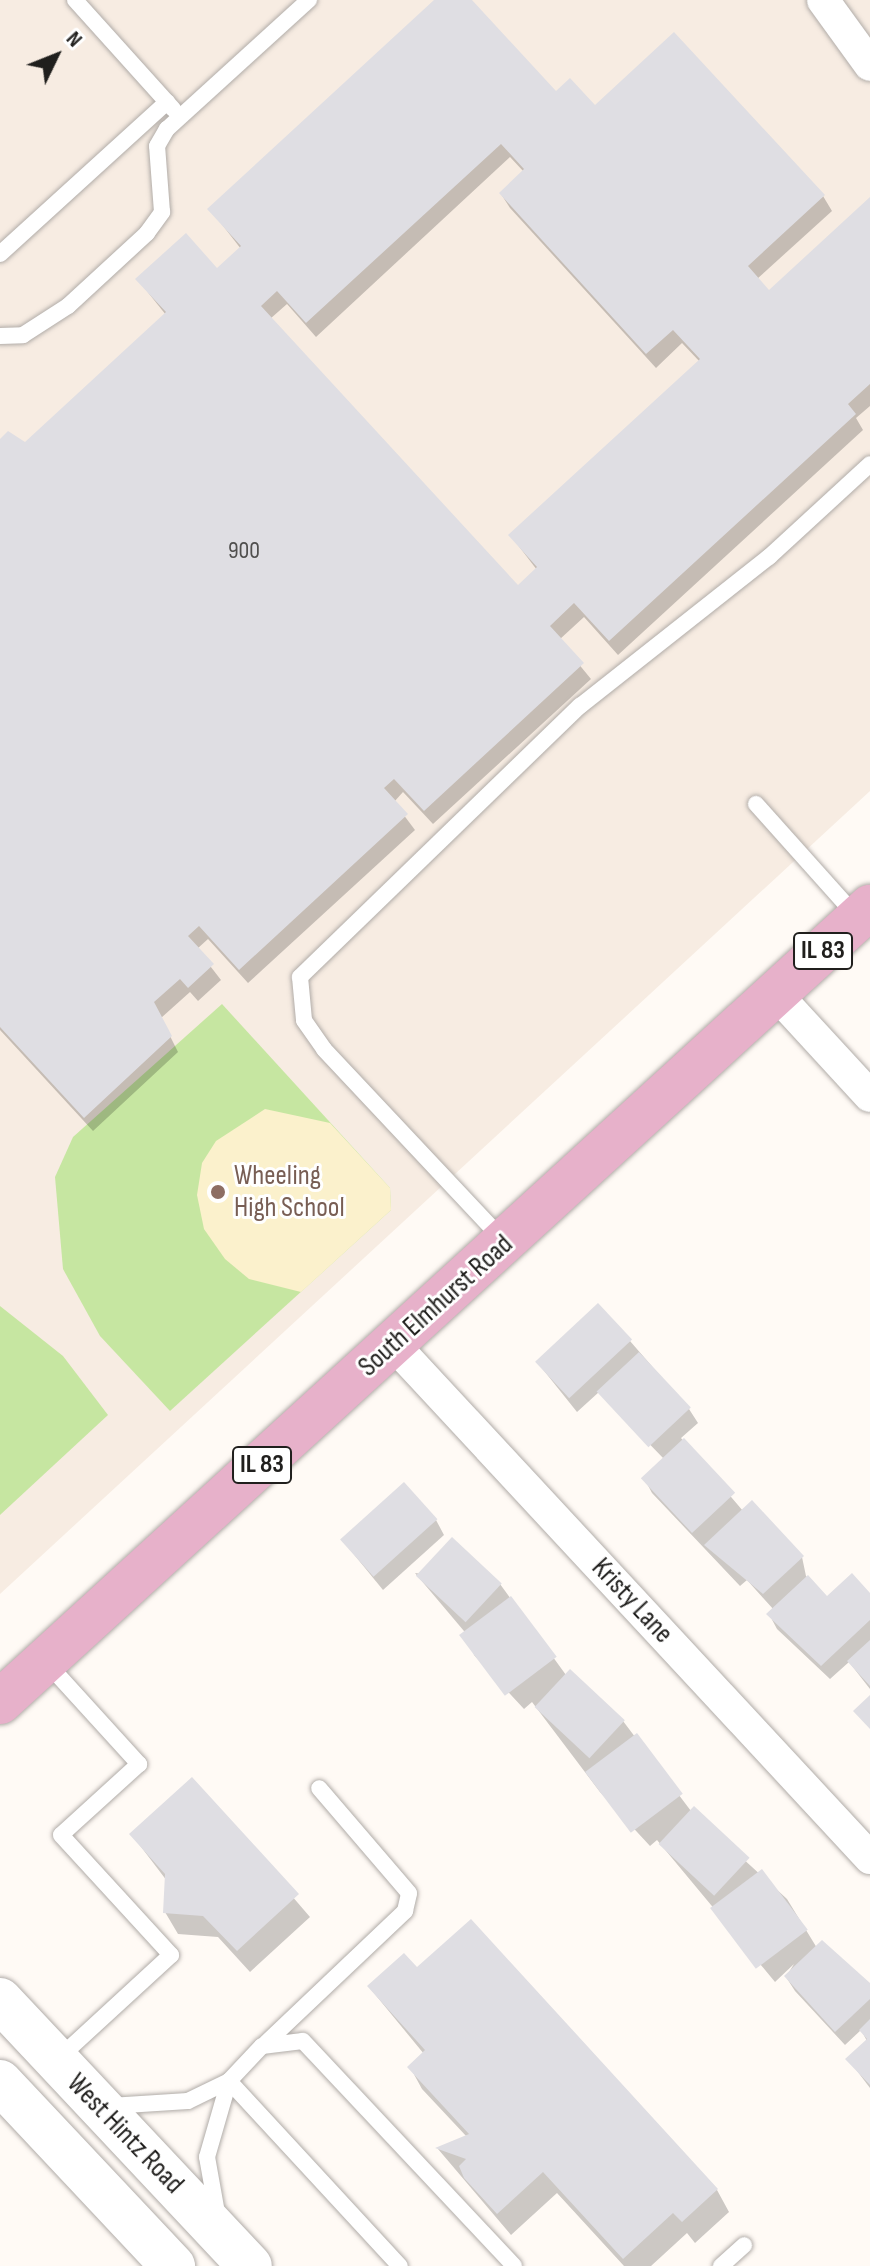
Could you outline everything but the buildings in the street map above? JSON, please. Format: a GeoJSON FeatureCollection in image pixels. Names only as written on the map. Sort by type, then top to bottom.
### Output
{"type":"FeatureCollection","features":[{"type":"Feature","properties":{"kind":"main road","name":"South Elmhurst Road"},"geometry":{"type":"LineString","coordinates":[[0,1702],[864,913]]}},
{"type":"Feature","properties":{"kind":"main road","name":"West Hintz Road"},"geometry":{"type":"LineString","coordinates":[[0,2000],[250,2266]]}},
{"type":"Feature","properties":{"kind":"main road","name":"West Hintz Road"},"geometry":{"type":"LineString","coordinates":[[0,2082],[173,2266]]}},
{"type":"Feature","properties":{"kind":"street"},"geometry":{"type":"LineString","coordinates":[[823,0],[870,65]]}},
{"type":"Feature","properties":{"kind":"street"},"geometry":{"type":"LineString","coordinates":[[777,995],[870,1096]]}},
{"type":"Feature","properties":{"kind":"street","name":"Kristy Lane"},"geometry":{"type":"LineString","coordinates":[[394,1345],[870,1858]]}},
{"type":"Feature","properties":{"kind":"lane"},"geometry":{"type":"LineString","coordinates":[[75,0],[180,117]]}},
{"type":"Feature","properties":{"kind":"lane"},"geometry":{"type":"LineString","coordinates":[[0,336],[23,335],[68,306],[147,233],[165,194],[157,146],[180,117],[309,0]]}},
{"type":"Feature","properties":{"kind":"lane"},"geometry":{"type":"LineString","coordinates":[[0,254],[167,102]]}},
{"type":"Feature","properties":{"kind":"lane"},"geometry":{"type":"LineString","coordinates":[[506,1243],[324,1049],[304,1020],[300,977],[580,706],[769,557],[870,464]]}},
{"type":"Feature","properties":{"kind":"lane"},"geometry":{"type":"LineString","coordinates":[[756,804],[864,913]]}},
{"type":"Feature","properties":{"kind":"lane"},"geometry":{"type":"LineString","coordinates":[[45,1661],[139,1764],[61,1835],[171,1955],[56,2061]]}},
{"type":"Feature","properties":{"kind":"lane"},"geometry":{"type":"LineString","coordinates":[[98,2105],[162,2108],[229,2081],[405,1911],[409,1893],[399,1874],[319,1788]]}},
{"type":"Feature","properties":{"kind":"lane"},"geometry":{"type":"LineString","coordinates":[[262,2046],[303,2041],[514,2266]]}},
{"type":"Feature","properties":{"kind":"lane"},"geometry":{"type":"LineString","coordinates":[[221,2235],[207,2157],[229,2081]]}},
{"type":"Feature","properties":{"kind":"lane"},"geometry":{"type":"LineString","coordinates":[[229,2081],[400,2266]]}},
{"type":"Feature","properties":{"kind":"lane"},"geometry":{"type":"LineString","coordinates":[[721,2266],[744,2245]]}},
{"type":"Feature","properties":{"kind":"shaded area","name":"Wheeling High School"},"geometry":{"type":"Polygon","coordinates":[[[0,0],[870,0],[870,791],[0,1594],[0,0]]]}},
{"type":"Feature","properties":{"kind":"green space"},"geometry":{"type":"Polygon","coordinates":[[[222,1004],[390,1188],[391,1210],[170,1411],[100,1336],[63,1269],[55,1177],[73,1137],[222,1004]]]}},
{"type":"Feature","properties":{"kind":"green space"},"geometry":{"type":"Polygon","coordinates":[[[0,1306],[63,1356],[108,1415],[0,1515],[0,1306]]]}},
{"type":"Feature","properties":{"kind":"sand"},"geometry":{"type":"Polygon","coordinates":[[[265,1109],[330,1123],[390,1188],[391,1210],[301,1292],[249,1279],[225,1259],[204,1229],[197,1195],[202,1163],[216,1141],[265,1109]]]}},
{"type":"Feature","properties":{"kind":"place","name":"Wheeling High School"},"geometry":{"type":"Point","coordinates":[218,1192]}}]}
